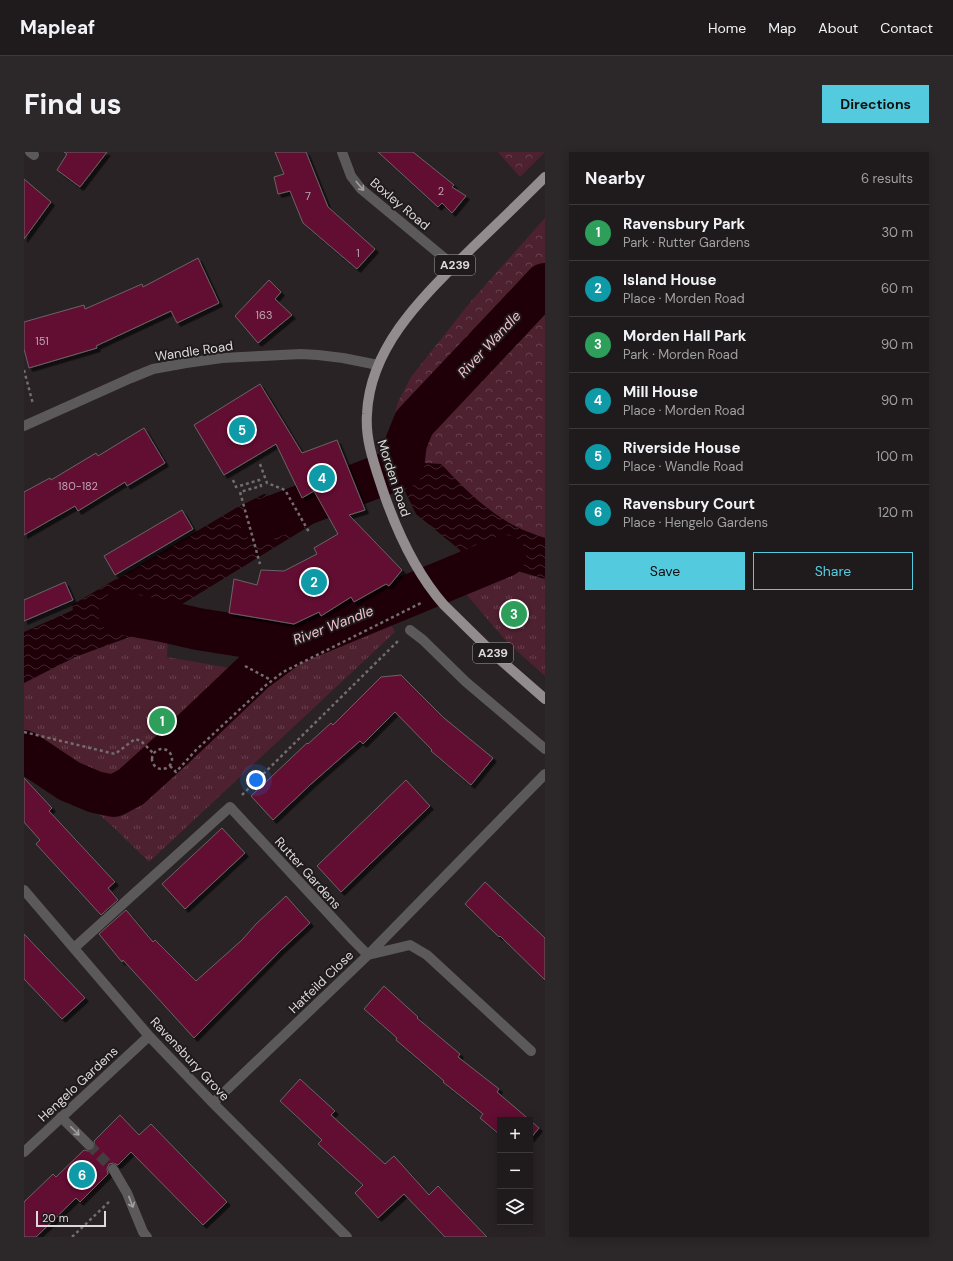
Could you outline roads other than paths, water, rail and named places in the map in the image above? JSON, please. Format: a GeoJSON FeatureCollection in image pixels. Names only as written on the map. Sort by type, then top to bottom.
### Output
{"type":"FeatureCollection","features":[{"type":"Feature","properties":{"kind":"main road","name":"Morden Road"},"geometry":{"type":"LineString","coordinates":[[545,177],[454,266],[410,313],[392,339],[378,365],[370,390],[366,415],[368,442],[372,460],[392,517],[415,567],[436,596],[496,656],[545,698]]}},
{"type":"Feature","properties":{"kind":"street","name":"Boxley Road"},"geometry":{"type":"LineString","coordinates":[[342,152],[351,176],[361,189],[454,266]]}},
{"type":"Feature","properties":{"kind":"street","name":"Wandle Road"},"geometry":{"type":"LineString","coordinates":[[24,426],[154,369],[186,363],[222,358],[301,354],[344,358],[378,365]]}},
{"type":"Feature","properties":{"kind":"street"},"geometry":{"type":"LineString","coordinates":[[410,630],[423,640],[466,682],[545,749]]}},
{"type":"Feature","properties":{"kind":"street"},"geometry":{"type":"LineString","coordinates":[[368,955],[545,774]]}},
{"type":"Feature","properties":{"kind":"street","name":"Rutter Gardens"},"geometry":{"type":"LineString","coordinates":[[74,948],[230,807],[347,935],[368,955]]}},
{"type":"Feature","properties":{"kind":"street","name":"Ravensbury Grove"},"geometry":{"type":"LineString","coordinates":[[24,890],[149,1036],[347,1237]]}},
{"type":"Feature","properties":{"kind":"street","name":"Hatfeild Close"},"geometry":{"type":"LineString","coordinates":[[213,1102],[368,955],[410,945],[427,955],[531,1051]]}},
{"type":"Feature","properties":{"kind":"street","name":"Hengelo Gardens"},"geometry":{"type":"LineString","coordinates":[[24,1152],[149,1036]]}},
{"type":"Feature","properties":{"kind":"street"},"geometry":{"type":"LineString","coordinates":[[62,1117],[89,1145]]}},
{"type":"Feature","properties":{"kind":"street"},"geometry":{"type":"LineString","coordinates":[[113,1169],[127,1192],[143,1232],[147,1237]]}},
{"type":"Feature","properties":{"kind":"water"},"geometry":{"type":"Polygon","coordinates":[[[408,462],[441,464],[470,493],[494,513],[518,528],[545,538],[545,579],[514,570],[479,578],[460,587],[444,570],[463,561],[460,550],[416,514],[398,477],[403,467],[408,462]]]}},
{"type":"Feature","properties":{"kind":"water"},"geometry":{"type":"Polygon","coordinates":[[[264,494],[285,498],[314,500],[321,519],[179,606],[150,632],[135,635],[75,657],[24,683],[24,632],[73,610],[72,605],[236,508],[264,494]]]}},
{"type":"Feature","properties":{"kind":"waterway","name":"River Wandle"},"geometry":{"type":"LineString","coordinates":[[261,521],[403,467],[406,443],[414,423],[545,284]]}},
{"type":"Feature","properties":{"kind":"waterway","name":"River Wandle"},"geometry":{"type":"LineString","coordinates":[[119,613],[198,629],[292,644],[505,556]]}},
{"type":"Feature","properties":{"kind":"waterway"},"geometry":{"type":"LineString","coordinates":[[24,751],[69,781],[95,792],[114,796],[131,787],[255,671],[292,644]]}},
{"type":"Feature","properties":{"kind":"tunnel"},"geometry":{"type":"LineString","coordinates":[[89,1145],[113,1169]]}},
{"type":"Feature","properties":{"kind":"place","name":"Riverside House"},"geometry":{"type":"Point","coordinates":[242,430]}},
{"type":"Feature","properties":{"kind":"place","name":"Mill House"},"geometry":{"type":"Point","coordinates":[322,478]}},
{"type":"Feature","properties":{"kind":"place","name":"Island House"},"geometry":{"type":"Point","coordinates":[314,582]}},
{"type":"Feature","properties":{"kind":"place","name":"Morden Hall Park"},"geometry":{"type":"Point","coordinates":[514,614]}},
{"type":"Feature","properties":{"kind":"place","name":"Ravensbury Park"},"geometry":{"type":"Point","coordinates":[162,721]}},
{"type":"Feature","properties":{"kind":"place","name":"Ravensbury Court"},"geometry":{"type":"Point","coordinates":[82,1175]}}]}
